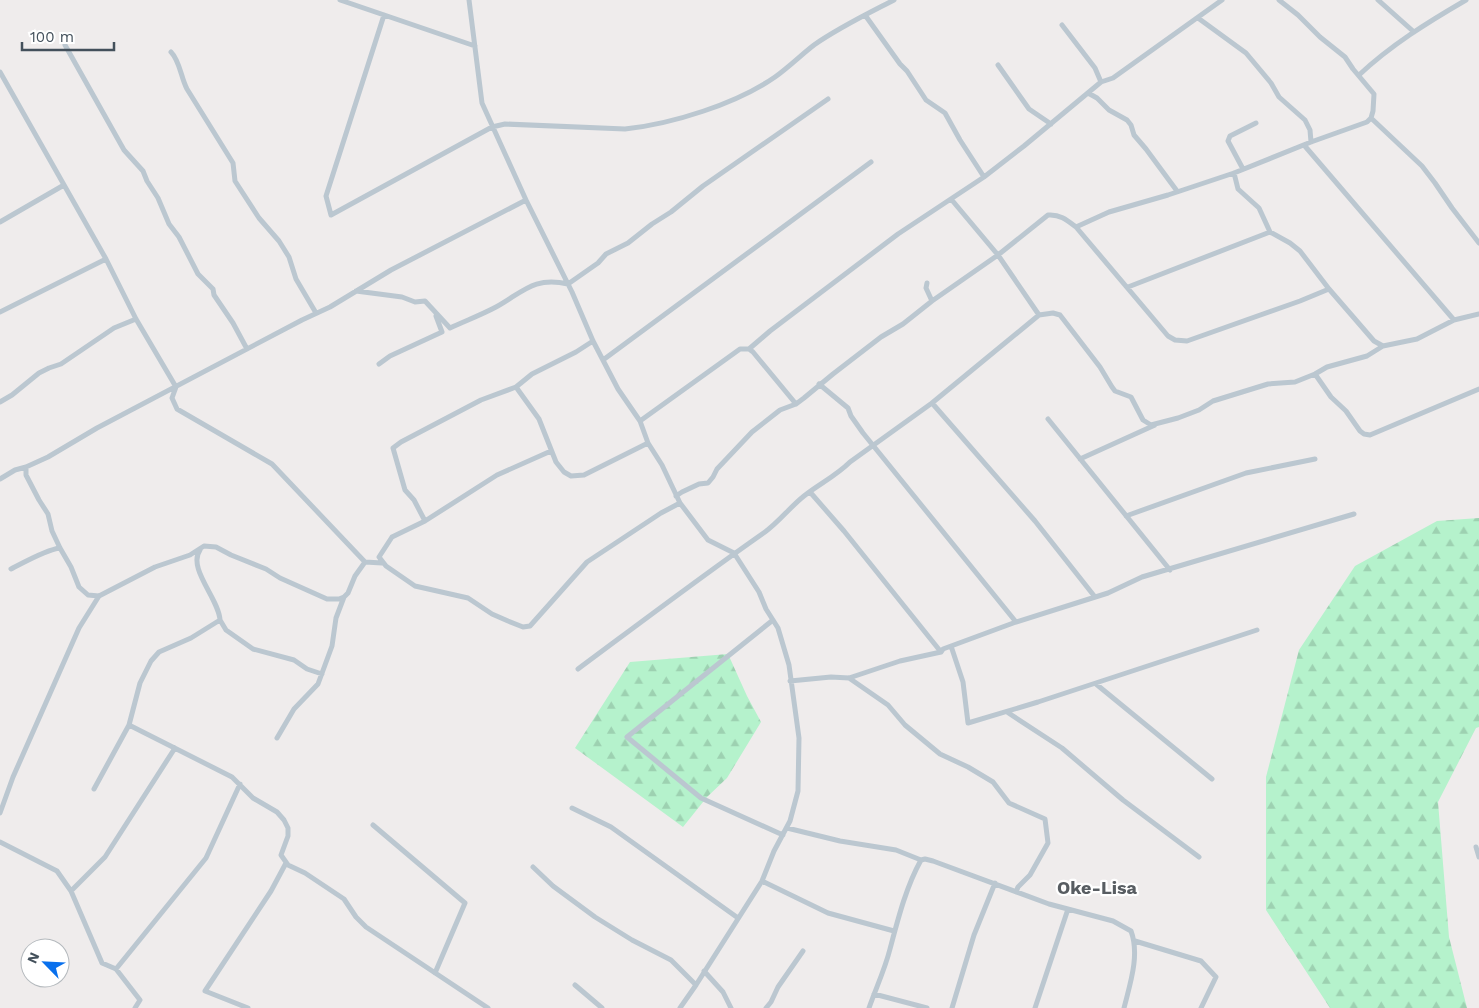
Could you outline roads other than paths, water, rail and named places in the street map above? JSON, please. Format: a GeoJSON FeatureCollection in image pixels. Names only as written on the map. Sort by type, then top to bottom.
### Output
{"type":"FeatureCollection","features":[{"type":"Feature","properties":{"kind":"street"},"geometry":{"type":"LineString","coordinates":[[340,0],[475,46]]}},
{"type":"Feature","properties":{"kind":"street"},"geometry":{"type":"LineString","coordinates":[[469,0],[482,104],[526,200],[568,284],[592,341],[618,389],[640,421],[648,443],[662,465],[680,503],[708,540],[734,553],[759,592],[778,628],[786,656],[799,738],[798,791],[790,821],[774,851],[762,881],[680,1008]]}},
{"type":"Feature","properties":{"kind":"street"},"geometry":{"type":"LineString","coordinates":[[384,16],[326,196],[331,215],[492,127],[505,124],[625,129],[641,127],[712,109],[741,96],[775,77],[815,45],[894,0]]}},
{"type":"Feature","properties":{"kind":"street"},"geometry":{"type":"LineString","coordinates":[[640,421],[740,349],[749,349],[892,238],[984,177],[1101,82],[1113,78],[1222,0]]}},
{"type":"Feature","properties":{"kind":"street"},"geometry":{"type":"LineString","coordinates":[[1076,227],[1109,212],[1234,173],[1367,122],[1373,111],[1374,94],[1345,57],[1320,37],[1298,14],[1279,0]]}},
{"type":"Feature","properties":{"kind":"street"},"geometry":{"type":"LineString","coordinates":[[1378,0],[1414,32]]}},
{"type":"Feature","properties":{"kind":"street"},"geometry":{"type":"LineString","coordinates":[[1359,75],[1378,57],[1466,0]]}},
{"type":"Feature","properties":{"kind":"street"},"geometry":{"type":"LineString","coordinates":[[865,16],[907,71],[926,100],[945,113],[984,177]]}},
{"type":"Feature","properties":{"kind":"street"},"geometry":{"type":"LineString","coordinates":[[1198,18],[1246,53],[1271,83],[1279,97],[1305,120],[1310,130],[1311,142]]}},
{"type":"Feature","properties":{"kind":"street"},"geometry":{"type":"LineString","coordinates":[[1062,25],[1095,68],[1101,82]]}},
{"type":"Feature","properties":{"kind":"street"},"geometry":{"type":"LineString","coordinates":[[65,45],[124,150],[144,171],[147,181],[158,198],[168,224],[179,237],[198,274],[213,289],[214,295],[233,323],[247,349]]}},
{"type":"Feature","properties":{"kind":"street"},"geometry":{"type":"LineString","coordinates":[[171,52],[175,56],[187,90],[233,163],[235,181],[242,189],[259,218],[289,257],[296,279],[316,313]]}},
{"type":"Feature","properties":{"kind":"street"},"geometry":{"type":"LineString","coordinates":[[998,65],[1029,110],[1051,124]]}},
{"type":"Feature","properties":{"kind":"street"},"geometry":{"type":"LineString","coordinates":[[0,72],[106,259],[136,319],[176,387]]}},
{"type":"Feature","properties":{"kind":"street"},"geometry":{"type":"LineString","coordinates":[[1088,93],[1097,98],[1109,110],[1127,120],[1131,125],[1134,136],[1177,191]]}},
{"type":"Feature","properties":{"kind":"street"},"geometry":{"type":"LineString","coordinates":[[426,301],[450,328],[496,306],[524,288],[546,282],[568,284],[606,254],[628,243],[703,186],[828,98]]}},
{"type":"Feature","properties":{"kind":"street"},"geometry":{"type":"LineString","coordinates":[[1370,118],[1422,166],[1436,182],[1452,208],[1479,243]]}},
{"type":"Feature","properties":{"kind":"street"},"geometry":{"type":"LineString","coordinates":[[1243,169],[1228,141],[1230,136],[1256,123]]}},
{"type":"Feature","properties":{"kind":"street"},"geometry":{"type":"LineString","coordinates":[[1304,145],[1454,320]]}},
{"type":"Feature","properties":{"kind":"street"},"geometry":{"type":"LineString","coordinates":[[603,360],[871,162]]}},
{"type":"Feature","properties":{"kind":"street"},"geometry":{"type":"LineString","coordinates":[[1234,173],[1238,188],[1259,208],[1270,232],[1300,251],[1329,289],[1374,341],[1384,346]]}},
{"type":"Feature","properties":{"kind":"street"},"geometry":{"type":"LineString","coordinates":[[0,222],[64,185]]}},
{"type":"Feature","properties":{"kind":"street"},"geometry":{"type":"LineString","coordinates":[[951,199],[998,255],[1039,315]]}},
{"type":"Feature","properties":{"kind":"street"},"geometry":{"type":"LineString","coordinates":[[0,479],[15,470],[26,467],[316,313],[391,270],[526,200]]}},
{"type":"Feature","properties":{"kind":"street"},"geometry":{"type":"LineString","coordinates":[[676,496],[698,484],[708,482],[714,477],[716,469],[752,432],[780,410],[796,404],[881,337],[903,324],[932,301],[998,255],[1048,215],[1060,216],[1076,227],[1168,336],[1182,341],[1329,289]]}},
{"type":"Feature","properties":{"kind":"street"},"geometry":{"type":"LineString","coordinates":[[1128,287],[1270,232]]}},
{"type":"Feature","properties":{"kind":"street"},"geometry":{"type":"LineString","coordinates":[[0,312],[106,259]]}},
{"type":"Feature","properties":{"kind":"street"},"geometry":{"type":"LineString","coordinates":[[927,283],[926,288],[932,301]]}},
{"type":"Feature","properties":{"kind":"street"},"geometry":{"type":"LineString","coordinates":[[356,291],[402,298],[415,302],[426,301]]}},
{"type":"Feature","properties":{"kind":"street"},"geometry":{"type":"LineString","coordinates":[[379,364],[390,356],[442,332],[438,320],[426,301]]}},
{"type":"Feature","properties":{"kind":"street"},"geometry":{"type":"LineString","coordinates":[[578,669],[766,531],[810,492],[932,403],[1039,315],[1053,313],[1060,316],[1100,367],[1112,387],[1131,397],[1143,420],[1155,425]]}},
{"type":"Feature","properties":{"kind":"street"},"geometry":{"type":"LineString","coordinates":[[1080,459],[1155,425],[1199,410],[1213,401],[1268,384],[1295,382],[1327,367],[1367,356],[1384,346],[1417,339],[1454,320],[1479,314]]}},
{"type":"Feature","properties":{"kind":"street"},"geometry":{"type":"LineString","coordinates":[[0,402],[12,395],[39,373],[61,364],[114,328],[136,319]]}},
{"type":"Feature","properties":{"kind":"street"},"geometry":{"type":"LineString","coordinates":[[425,521],[414,500],[405,490],[393,448],[400,442],[480,400],[516,386],[532,374],[576,352],[592,341]]}},
{"type":"Feature","properties":{"kind":"street"},"geometry":{"type":"LineString","coordinates":[[749,349],[761,360],[796,404]]}},
{"type":"Feature","properties":{"kind":"street"},"geometry":{"type":"LineString","coordinates":[[1315,374],[1331,397],[1346,411],[1360,430],[1370,435],[1479,389]]}},
{"type":"Feature","properties":{"kind":"street"},"geometry":{"type":"LineString","coordinates":[[819,384],[848,408],[851,416],[873,446],[1016,622]]}},
{"type":"Feature","properties":{"kind":"street"},"geometry":{"type":"LineString","coordinates":[[516,386],[539,419],[556,462],[564,472],[571,476],[577,477],[648,443]]}},
{"type":"Feature","properties":{"kind":"street"},"geometry":{"type":"LineString","coordinates":[[176,387],[172,398],[177,409],[272,464],[365,562],[382,563]]}},
{"type":"Feature","properties":{"kind":"street"},"geometry":{"type":"LineString","coordinates":[[932,403],[1035,522],[1095,597]]}},
{"type":"Feature","properties":{"kind":"street"},"geometry":{"type":"LineString","coordinates":[[1048,419],[1170,570]]}},
{"type":"Feature","properties":{"kind":"street"},"geometry":{"type":"LineString","coordinates":[[552,451],[526,461],[482,484],[425,521],[392,537],[378,557],[382,563],[415,586],[468,598],[500,618],[523,627],[530,626],[587,562],[661,513],[680,503]]}},
{"type":"Feature","properties":{"kind":"street"},"geometry":{"type":"LineString","coordinates":[[1126,516],[1246,473],[1316,459]]}},
{"type":"Feature","properties":{"kind":"street"},"geometry":{"type":"LineString","coordinates":[[26,467],[26,475],[48,514],[52,530],[71,566],[79,587],[88,595],[99,596]]}},
{"type":"Feature","properties":{"kind":"street"},"geometry":{"type":"LineString","coordinates":[[810,492],[844,531],[941,652]]}},
{"type":"Feature","properties":{"kind":"street"},"geometry":{"type":"LineString","coordinates":[[790,681],[830,677],[849,678],[900,662],[941,652],[943,649],[1016,622],[1095,597],[1142,577],[1354,514]]}},
{"type":"Feature","properties":{"kind":"street"},"geometry":{"type":"LineString","coordinates":[[0,813],[13,777],[79,628],[99,596],[155,567],[190,555],[204,546],[216,547],[327,599],[344,597]]}},
{"type":"Feature","properties":{"kind":"street"},"geometry":{"type":"LineString","coordinates":[[204,546],[197,555],[196,561],[201,578],[210,592],[220,613],[220,620],[226,630],[253,649],[294,660],[308,669],[322,674]]}},
{"type":"Feature","properties":{"kind":"street"},"geometry":{"type":"LineString","coordinates":[[11,569],[39,556],[48,549],[60,548]]}},
{"type":"Feature","properties":{"kind":"street"},"geometry":{"type":"LineString","coordinates":[[278,738],[294,709],[318,684],[332,646],[336,618],[344,597],[365,562]]}},
{"type":"Feature","properties":{"kind":"street"},"geometry":{"type":"LineString","coordinates":[[94,789],[129,724],[140,683],[151,661],[159,652],[192,638],[220,620]]}},
{"type":"Feature","properties":{"kind":"street"},"geometry":{"type":"LineString","coordinates":[[773,620],[627,737],[700,798],[783,835]]}},
{"type":"Feature","properties":{"kind":"street"},"geometry":{"type":"LineString","coordinates":[[951,646],[964,682],[968,723],[1096,684],[1257,630]]}},
{"type":"Feature","properties":{"kind":"street"},"geometry":{"type":"LineString","coordinates":[[849,678],[888,705],[905,725],[940,754],[968,767],[993,782],[1009,803],[1045,819],[1048,843],[1030,875],[1018,887],[1016,892]]}},
{"type":"Feature","properties":{"kind":"street"},"geometry":{"type":"LineString","coordinates":[[1096,684],[1212,779]]}},
{"type":"Feature","properties":{"kind":"street"},"geometry":{"type":"LineString","coordinates":[[1007,712],[1062,748],[1123,800],[1199,857]]}},
{"type":"Feature","properties":{"kind":"street"},"geometry":{"type":"LineString","coordinates":[[129,724],[232,777],[253,798],[277,812],[288,828],[288,836],[281,856],[286,863],[296,870],[305,873],[344,900],[356,917],[366,926],[488,1008]]}},
{"type":"Feature","properties":{"kind":"street"},"geometry":{"type":"LineString","coordinates":[[71,891],[105,857],[175,748]]}},
{"type":"Feature","properties":{"kind":"street"},"geometry":{"type":"LineString","coordinates":[[116,969],[206,858],[240,784]]}},
{"type":"Feature","properties":{"kind":"street"},"geometry":{"type":"LineString","coordinates":[[572,808],[611,827],[738,918]]}},
{"type":"Feature","properties":{"kind":"street"},"geometry":{"type":"LineString","coordinates":[[373,825],[465,902],[435,973]]}},
{"type":"Feature","properties":{"kind":"street"},"geometry":{"type":"LineString","coordinates":[[787,828],[840,841],[896,850],[921,860],[933,861],[995,882],[1049,904],[1113,921],[1132,931],[1135,941],[1132,976],[1124,1008]]}},
{"type":"Feature","properties":{"kind":"street"},"geometry":{"type":"LineString","coordinates":[[0,842],[57,871],[71,891],[102,963],[116,969],[140,1000],[135,1008]]}},
{"type":"Feature","properties":{"kind":"street"},"geometry":{"type":"LineString","coordinates":[[1476,847],[1479,857]]}},
{"type":"Feature","properties":{"kind":"street"},"geometry":{"type":"LineString","coordinates":[[869,1008],[914,872],[921,860]]}},
{"type":"Feature","properties":{"kind":"street"},"geometry":{"type":"LineString","coordinates":[[248,1008],[205,991],[271,891],[286,863]]}},
{"type":"Feature","properties":{"kind":"street"},"geometry":{"type":"LineString","coordinates":[[534,867],[553,886],[596,916],[632,940],[671,960],[696,985]]}},
{"type":"Feature","properties":{"kind":"street"},"geometry":{"type":"LineString","coordinates":[[762,881],[828,913],[894,931]]}},
{"type":"Feature","properties":{"kind":"street"},"geometry":{"type":"LineString","coordinates":[[952,1008],[974,935],[995,882]]}},
{"type":"Feature","properties":{"kind":"street"},"geometry":{"type":"LineString","coordinates":[[1035,1008],[1068,909]]}},
{"type":"Feature","properties":{"kind":"street"},"geometry":{"type":"LineString","coordinates":[[1135,941],[1201,961],[1216,976],[1201,1008]]}},
{"type":"Feature","properties":{"kind":"street"},"geometry":{"type":"LineString","coordinates":[[766,1008],[772,1002],[778,986],[803,951]]}},
{"type":"Feature","properties":{"kind":"street"},"geometry":{"type":"LineString","coordinates":[[704,971],[723,992],[731,1008]]}},
{"type":"Feature","properties":{"kind":"street"},"geometry":{"type":"LineString","coordinates":[[575,985],[602,1008]]}},
{"type":"Feature","properties":{"kind":"street"},"geometry":{"type":"LineString","coordinates":[[874,994],[927,1008]]}},
{"type":"Feature","properties":{"kind":"district","name":"Oke-Lisa"},"geometry":{"type":"Point","coordinates":[1097,887]}}]}
